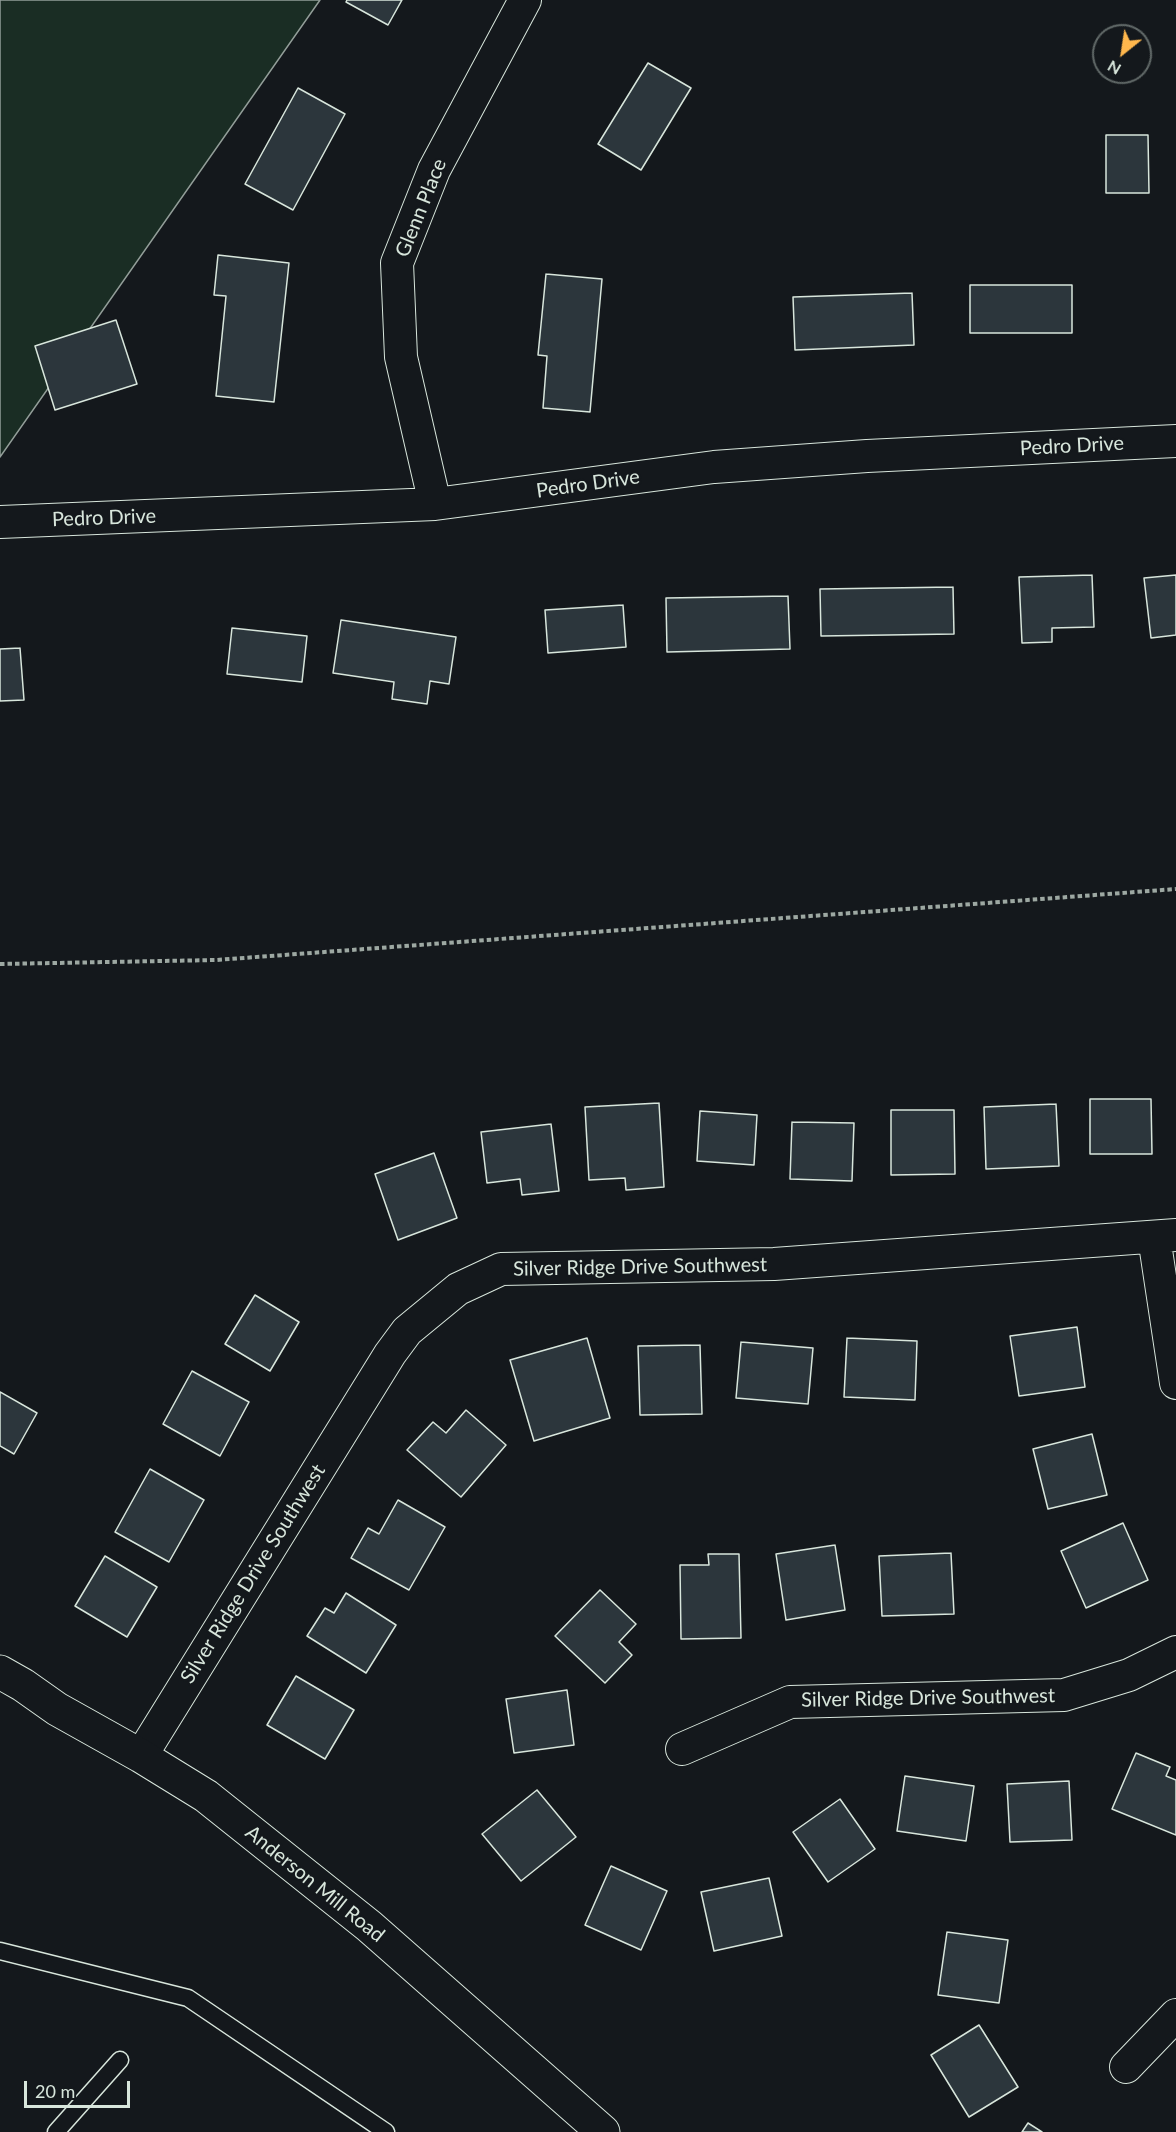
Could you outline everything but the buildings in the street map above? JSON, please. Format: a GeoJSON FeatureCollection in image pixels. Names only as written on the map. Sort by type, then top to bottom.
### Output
{"type":"FeatureCollection","features":[{"type":"Feature","properties":{"kind":"street","name":"Glenn Place"},"geometry":{"type":"LineString","coordinates":[[435,504],[401,357],[397,263],[434,170],[525,0]]}},
{"type":"Feature","properties":{"kind":"street","name":"Pedro Drive"},"geometry":{"type":"LineString","coordinates":[[0,522],[435,504],[714,467],[867,456],[1176,441]]}},
{"type":"Feature","properties":{"kind":"street"},"geometry":{"type":"LineString","coordinates":[[1165,1236],[1176,1383]]}},
{"type":"Feature","properties":{"kind":"street","name":"Silver Ridge Drive Southwest"},"geometry":{"type":"LineString","coordinates":[[141,1756],[390,1354],[407,1331],[458,1289],[501,1269],[774,1264],[1165,1236]]}},
{"type":"Feature","properties":{"kind":"street","name":"Silver Ridge Drive Southwest"},"geometry":{"type":"LineString","coordinates":[[682,1749],[790,1702],[1064,1695],[1129,1675],[1176,1652]]}},
{"type":"Feature","properties":{"kind":"street","name":"Anderson Mill Road"},"geometry":{"type":"LineString","coordinates":[[8,1681],[141,1756],[206,1796],[369,1926],[603,2132]]}},
{"type":"Feature","properties":{"kind":"street"},"geometry":{"type":"LineString","coordinates":[[1126,2067],[1176,2015]]}},
{"type":"Feature","properties":{"kind":"lane"},"geometry":{"type":"LineString","coordinates":[[0,1951],[188,1998],[386,2132]]}},
{"type":"Feature","properties":{"kind":"lane"},"geometry":{"type":"LineString","coordinates":[[56,2132],[120,2060]]}},
{"type":"Feature","properties":{"kind":"path"},"geometry":{"type":"LineString","coordinates":[[0,964],[227,960],[1176,889]]}},
{"type":"Feature","properties":{"kind":"green space"},"geometry":{"type":"Polygon","coordinates":[[[0,0],[320,0],[0,457],[0,0]]]}}]}
